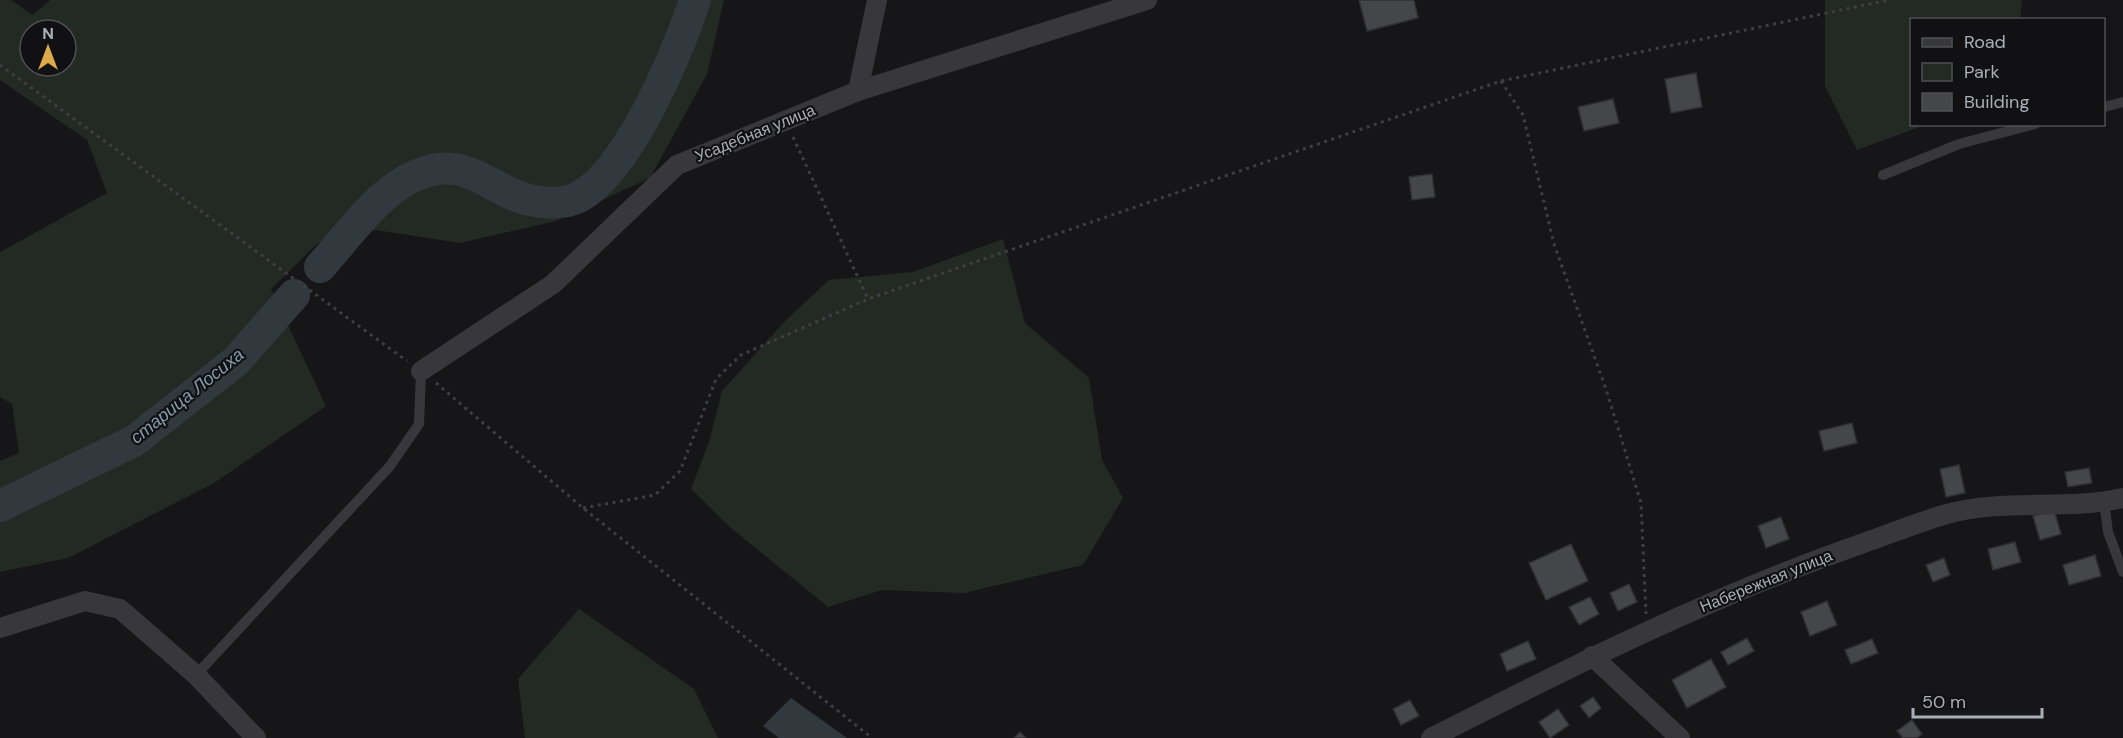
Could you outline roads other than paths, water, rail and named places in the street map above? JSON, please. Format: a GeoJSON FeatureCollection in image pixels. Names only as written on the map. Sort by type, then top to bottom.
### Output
{"type":"FeatureCollection","features":[{"type":"Feature","properties":{"kind":"street"},"geometry":{"type":"LineString","coordinates":[[858,91],[877,0]]}},
{"type":"Feature","properties":{"kind":"street","name":"Усадебная улица"},"geometry":{"type":"LineString","coordinates":[[422,371],[553,284],[678,165],[858,91],[1093,8],[1147,0]]}},
{"type":"Feature","properties":{"kind":"street","name":"Набережная улица"},"geometry":{"type":"LineString","coordinates":[[1431,738],[1592,656],[1782,571],[1948,514],[2006,504],[2114,500]]}},
{"type":"Feature","properties":{"kind":"street"},"geometry":{"type":"LineString","coordinates":[[0,628],[85,601],[120,609],[195,675],[256,738]]}},
{"type":"Feature","properties":{"kind":"street"},"geometry":{"type":"LineString","coordinates":[[1592,656],[1680,738]]}},
{"type":"Feature","properties":{"kind":"lane"},"geometry":{"type":"LineString","coordinates":[[2105,106],[2123,102]]}},
{"type":"Feature","properties":{"kind":"lane"},"geometry":{"type":"LineString","coordinates":[[1883,175],[1959,144],[2027,126]]}},
{"type":"Feature","properties":{"kind":"lane"},"geometry":{"type":"LineString","coordinates":[[195,675],[390,466],[419,424],[422,371]]}},
{"type":"Feature","properties":{"kind":"lane"},"geometry":{"type":"LineString","coordinates":[[2114,500],[2108,532],[2123,572]]}},
{"type":"Feature","properties":{"kind":"waterway","name":"старица Лосиха"},"geometry":{"type":"LineString","coordinates":[[320,267],[356,224],[384,197],[399,185],[432,170],[446,169],[470,173],[525,199],[559,202],[579,197],[598,183],[633,137],[664,79],[695,0]]}},
{"type":"Feature","properties":{"kind":"waterway","name":"старица Лосиха"},"geometry":{"type":"LineString","coordinates":[[0,506],[134,441],[236,361],[294,295]]}}]}
